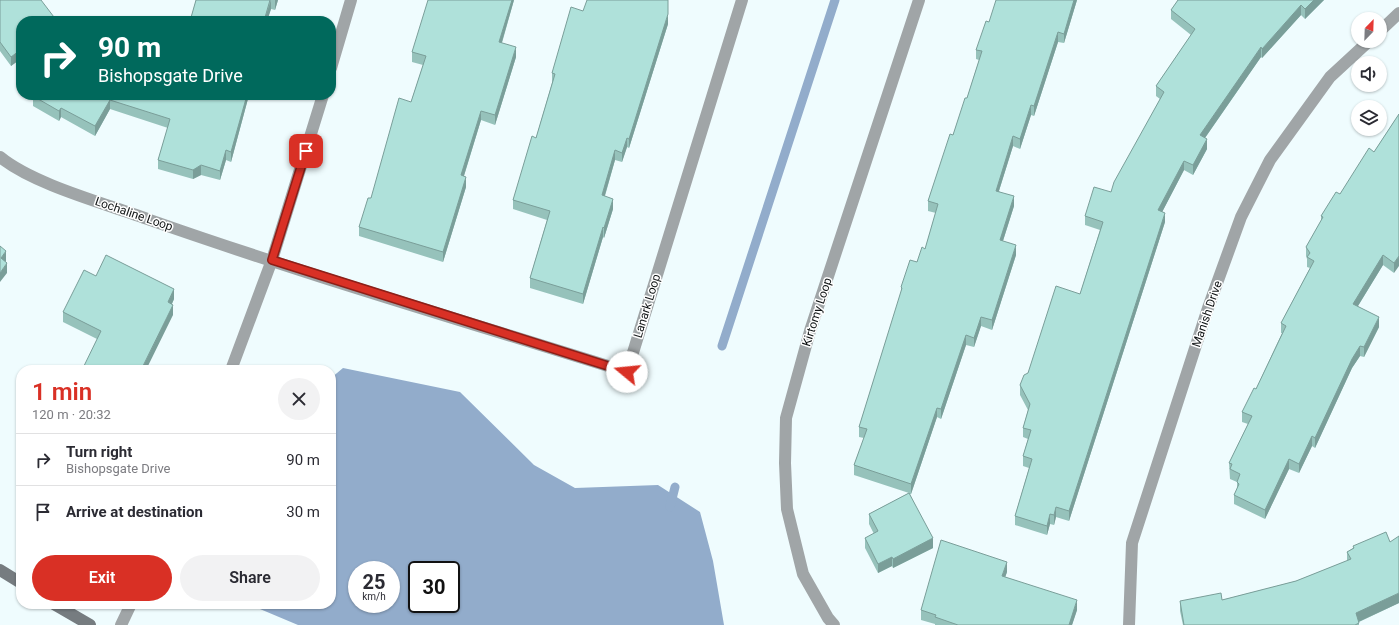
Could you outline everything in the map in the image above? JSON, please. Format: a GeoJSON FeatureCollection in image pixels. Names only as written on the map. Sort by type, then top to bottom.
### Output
{"type":"FeatureCollection","features":[{"type":"Feature","properties":{"kind":"street"},"geometry":{"type":"LineString","coordinates":[[336,51],[351,0]]}},
{"type":"Feature","properties":{"kind":"street","name":"Lanark Loop"},"geometry":{"type":"LineString","coordinates":[[272,260],[627,372],[742,0]]}},
{"type":"Feature","properties":{"kind":"street","name":"Kirtomy Loop"},"geometry":{"type":"LineString","coordinates":[[834,625],[828,618],[802,574],[787,509],[786,418],[810,331],[919,0]]}},
{"type":"Feature","properties":{"kind":"street"},"geometry":{"type":"LineString","coordinates":[[1387,25],[1399,14]]}},
{"type":"Feature","properties":{"kind":"street","name":"Manish Drive"},"geometry":{"type":"LineString","coordinates":[[1129,625],[1132,543],[1208,308],[1241,217],[1270,160],[1279,147],[1330,77],[1361,48]]}},
{"type":"Feature","properties":{"kind":"street"},"geometry":{"type":"LineString","coordinates":[[233,365],[272,260],[321,100]]}},
{"type":"Feature","properties":{"kind":"street","name":"Lochaline Loop"},"geometry":{"type":"LineString","coordinates":[[0,157],[11,166],[53,185],[228,247],[272,260]]}},
{"type":"Feature","properties":{"kind":"street"},"geometry":{"type":"LineString","coordinates":[[0,570],[16,580]]}},
{"type":"Feature","properties":{"kind":"street"},"geometry":{"type":"LineString","coordinates":[[63,609],[90,625]]}},
{"type":"Feature","properties":{"kind":"street"},"geometry":{"type":"LineString","coordinates":[[121,625],[129,609]]}},
{"type":"Feature","properties":{"kind":"water"},"geometry":{"type":"Polygon","coordinates":[[[343,368],[460,392],[534,465],[575,488],[658,485],[700,512],[713,561],[724,625],[298,625],[260,609],[336,609],[336,374],[343,368]]]}},
{"type":"Feature","properties":{"kind":"building"},"geometry":{"type":"Polygon","coordinates":[[[0,0],[41,0],[53,16],[16,16],[16,53],[11,57],[0,42],[0,0]]]}},
{"type":"Feature","properties":{"kind":"building"},"geometry":{"type":"Polygon","coordinates":[[[196,0],[270,0],[265,16],[191,16],[196,0]]]}},
{"type":"Feature","properties":{"kind":"building"},"geometry":{"type":"Polygon","coordinates":[[[428,0],[512,0],[499,42],[516,47],[495,115],[481,111],[461,175],[466,177],[443,252],[359,227],[368,198],[371,198],[399,98],[411,102],[426,56],[412,52],[428,0]]]}},
{"type":"Feature","properties":{"kind":"building"},"geometry":{"type":"Polygon","coordinates":[[[587,0],[668,0],[668,14],[629,139],[627,138],[622,153],[615,150],[602,195],[613,199],[583,294],[530,278],[550,211],[513,200],[532,136],[536,138],[555,74],[552,73],[571,7],[583,11],[587,0]]]}},
{"type":"Feature","properties":{"kind":"building"},"geometry":{"type":"Polygon","coordinates":[[[996,0],[1074,0],[1064,34],[1058,32],[1034,106],[1031,105],[1020,139],[1013,136],[996,191],[1014,196],[1000,240],[1016,245],[992,320],[981,317],[974,338],[966,335],[941,409],[937,408],[911,484],[854,465],[867,429],[859,427],[910,260],[917,262],[922,247],[925,249],[938,204],[928,201],[950,134],[953,135],[965,98],[967,98],[982,51],[976,50],[986,21],[989,22],[996,0]]]}},
{"type":"Feature","properties":{"kind":"building"},"geometry":{"type":"Polygon","coordinates":[[[1178,0],[1314,0],[1305,9],[1301,5],[1262,49],[1261,47],[1200,135],[1207,139],[1193,165],[1184,161],[1158,210],[1165,213],[1069,511],[1056,507],[1054,515],[1050,514],[1047,526],[1015,516],[1032,459],[1023,456],[1031,430],[1023,428],[1030,404],[1020,385],[1024,375],[1028,373],[1056,286],[1080,294],[1103,222],[1085,216],[1094,187],[1111,192],[1114,182],[1164,92],[1156,86],[1195,29],[1171,10],[1178,0]]]}},
{"type":"Feature","properties":{"kind":"building"},"geometry":{"type":"Polygon","coordinates":[[[40,100],[110,100],[95,126],[61,108],[59,111],[40,100]]]}},
{"type":"Feature","properties":{"kind":"building"},"geometry":{"type":"Polygon","coordinates":[[[110,100],[246,100],[231,152],[226,150],[220,171],[201,165],[193,170],[158,160],[170,119],[110,100]]]}},
{"type":"Feature","properties":{"kind":"building"},"geometry":{"type":"Polygon","coordinates":[[[1399,114],[1399,256],[1394,263],[1383,255],[1353,304],[1379,317],[1364,347],[1360,346],[1352,359],[1315,438],[1312,436],[1299,464],[1289,459],[1265,510],[1234,495],[1239,484],[1237,482],[1240,474],[1230,469],[1232,464],[1229,463],[1252,416],[1242,412],[1254,388],[1256,389],[1286,326],[1281,323],[1314,261],[1307,257],[1310,253],[1306,247],[1323,217],[1321,216],[1336,192],[1340,194],[1369,148],[1374,152],[1385,136],[1387,136],[1387,132],[1399,114]]]}},
{"type":"Feature","properties":{"kind":"building"},"geometry":{"type":"Polygon","coordinates":[[[0,246],[6,251],[1,258],[7,263],[0,273],[0,246]]]}},
{"type":"Feature","properties":{"kind":"building"},"geometry":{"type":"Polygon","coordinates":[[[106,255],[174,289],[168,302],[173,305],[143,365],[84,365],[101,331],[63,312],[84,270],[96,276],[106,255]]]}},
{"type":"Feature","properties":{"kind":"building"},"geometry":{"type":"Polygon","coordinates":[[[909,493],[933,538],[893,559],[892,557],[878,564],[865,538],[878,531],[869,514],[909,493]]]}},
{"type":"Feature","properties":{"kind":"building"},"geometry":{"type":"Polygon","coordinates":[[[1386,532],[1390,542],[1399,536],[1399,593],[1356,613],[1359,623],[1355,625],[1184,625],[1180,601],[1221,593],[1222,600],[1296,581],[1351,559],[1347,552],[1354,548],[1353,546],[1386,532]]]}},
{"type":"Feature","properties":{"kind":"building"},"geometry":{"type":"Polygon","coordinates":[[[941,540],[1007,562],[1002,576],[1077,600],[1069,625],[958,625],[935,617],[936,615],[921,610],[941,540]]]}},
{"type":"Feature","properties":{"kind":"waterway"},"geometry":{"type":"LineString","coordinates":[[722,346],[835,0]]}},
{"type":"Feature","properties":{"kind":"waterway"},"geometry":{"type":"LineString","coordinates":[[670,507],[675,487]]}},
{"type":"Feature","properties":{"kind":"route"},"geometry":{"type":"LineString","coordinates":[[306,151],[272,260],[627,372]]}}]}
